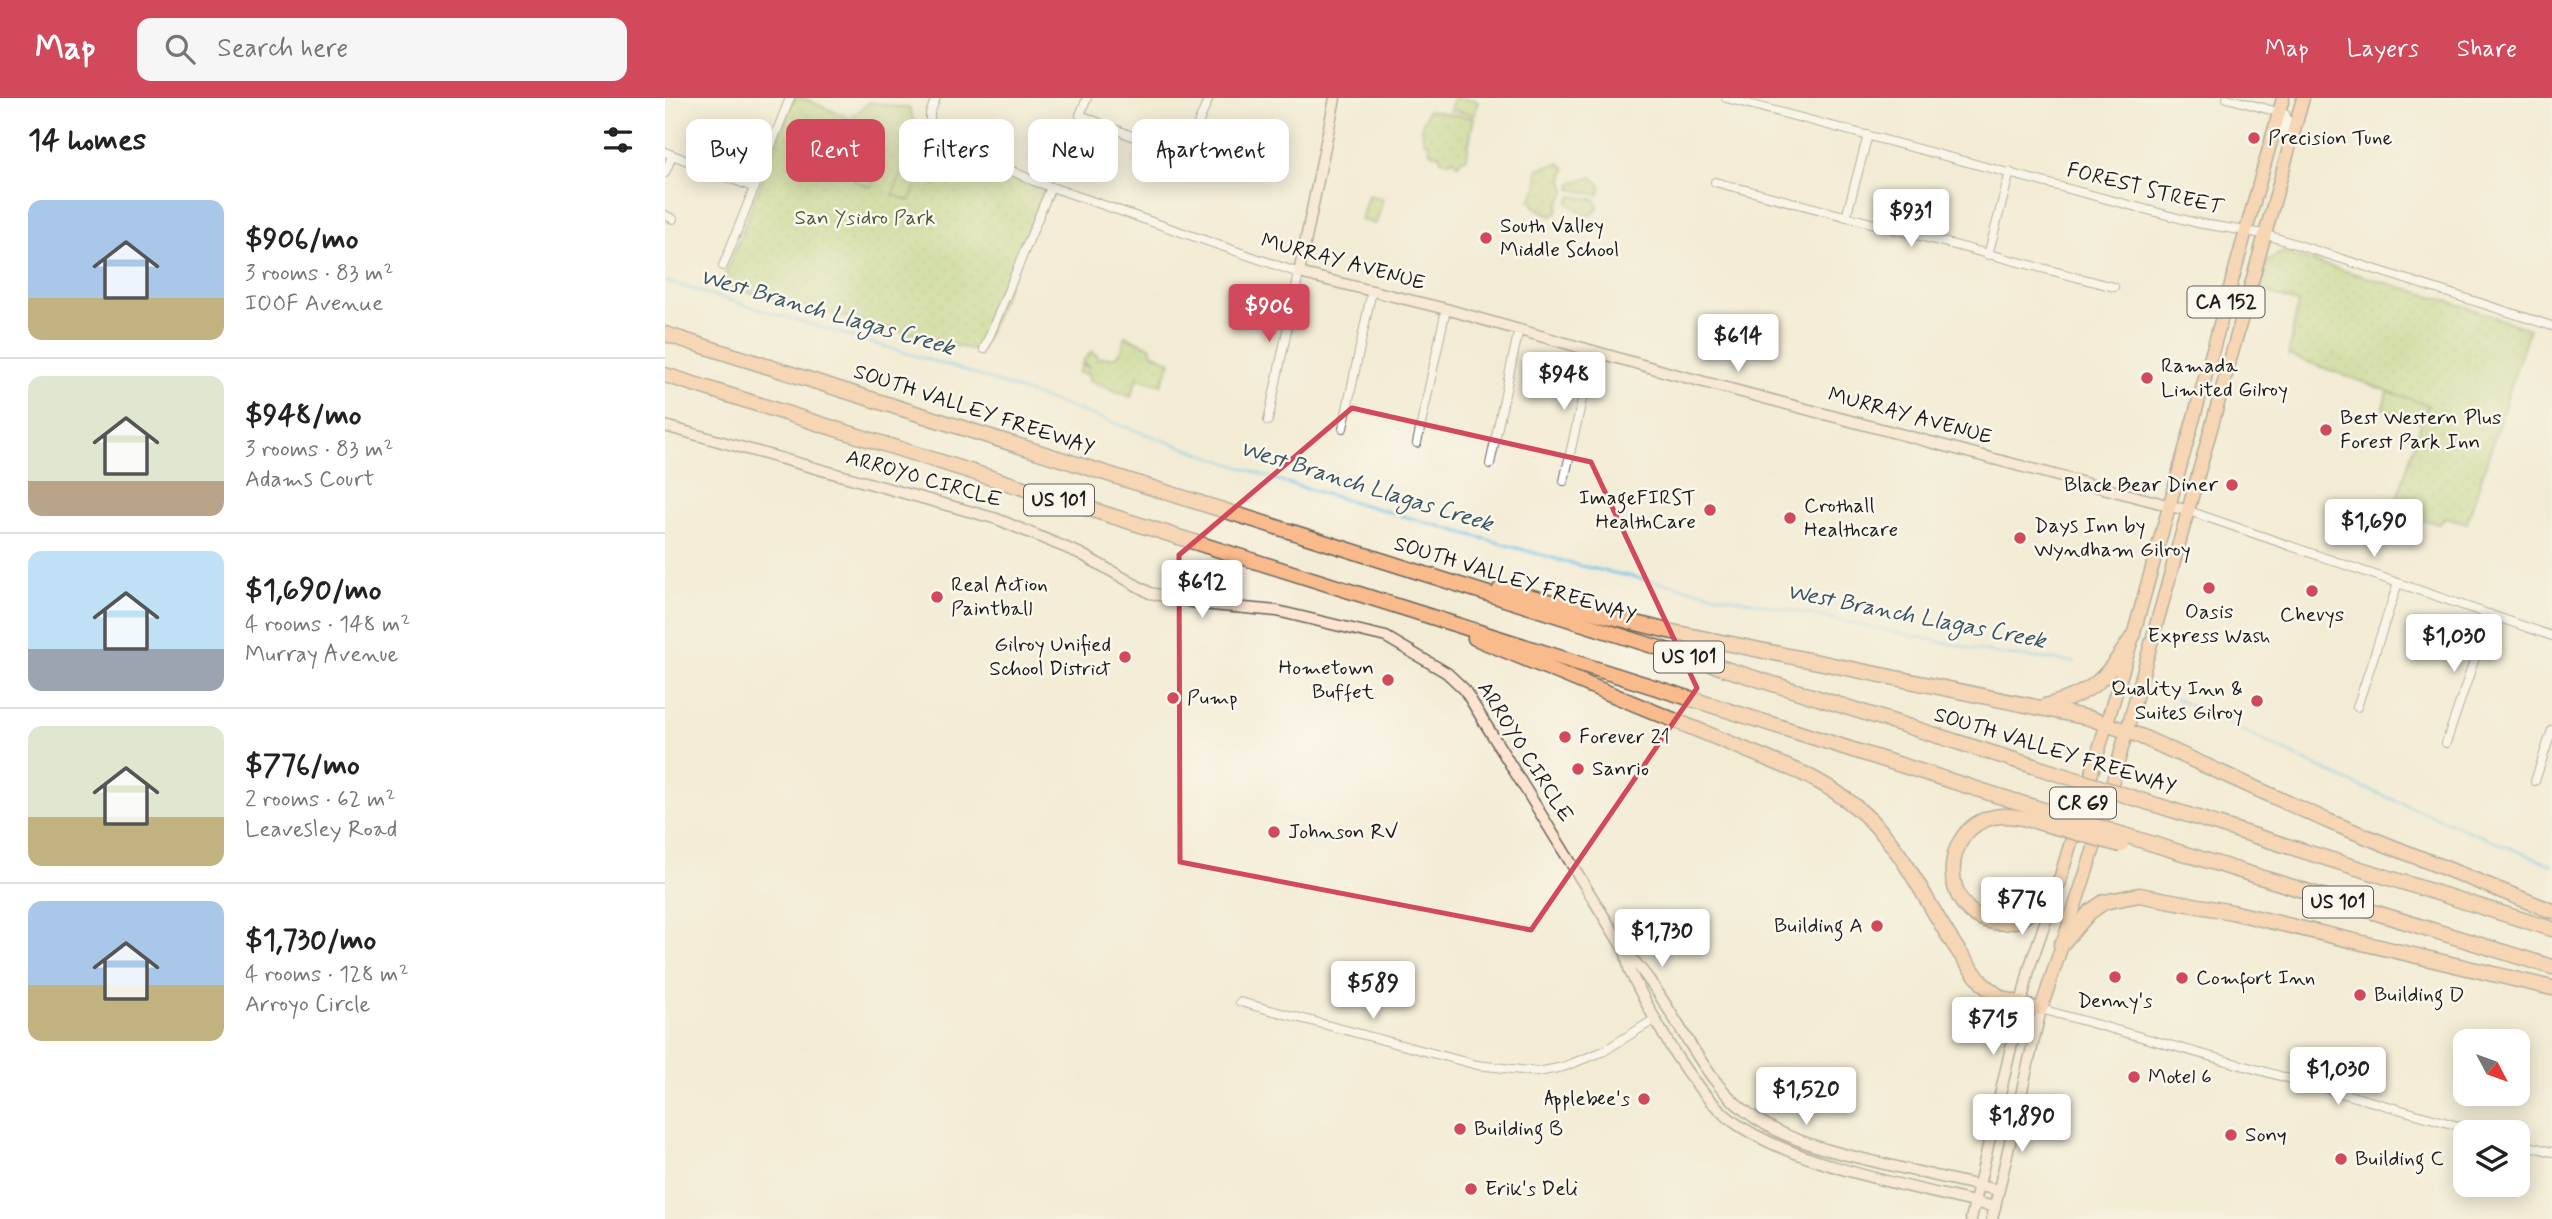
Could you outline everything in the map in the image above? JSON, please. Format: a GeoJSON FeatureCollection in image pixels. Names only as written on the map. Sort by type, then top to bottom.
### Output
{"type":"FeatureCollection","features":[{"type":"Feature","properties":{"kind":"highway","name":"SOUTH VALLEY FREEWAY"},"geometry":{"type":"LineString","coordinates":[[665,334],[2552,929]]}},
{"type":"Feature","properties":{"kind":"highway","name":"US 101"},"geometry":{"type":"LineString","coordinates":[[665,375],[1453,624],[2054,820],[2205,862],[2552,967]]}},
{"type":"Feature","properties":{"kind":"highway"},"geometry":{"type":"LineString","coordinates":[[1312,538],[1650,627],[2106,723],[2330,822],[2552,911]]}},
{"type":"Feature","properties":{"kind":"highway"},"geometry":{"type":"LineString","coordinates":[[1453,624],[1485,644],[1801,773],[1842,794],[1871,818],[1892,842],[1984,985],[2001,998],[2021,1003]]}},
{"type":"Feature","properties":{"kind":"highway","name":"CA 152"},"geometry":{"type":"LineString","coordinates":[[2040,708],[2088,690],[2107,675],[2133,636]]}},
{"type":"Feature","properties":{"kind":"highway"},"geometry":{"type":"LineString","coordinates":[[2054,820],[2007,816],[1978,823],[1965,835],[1955,855],[1953,888],[1961,903],[1972,914],[2004,923],[2018,920],[2036,908],[2059,882]]}},
{"type":"Feature","properties":{"kind":"highway"},"geometry":{"type":"LineString","coordinates":[[2061,945],[2089,912],[2104,902],[2139,895],[2232,912],[2552,988]]}},
{"type":"Feature","properties":{"kind":"main road","name":"CA 152"},"geometry":{"type":"LineString","coordinates":[[2133,636],[2283,98]]}},
{"type":"Feature","properties":{"kind":"main road","name":"CA 152"},"geometry":{"type":"LineString","coordinates":[[2041,1009],[2091,862],[2186,510],[2304,98]]}},
{"type":"Feature","properties":{"kind":"main road","name":"CR G9"},"geometry":{"type":"LineString","coordinates":[[2059,882],[2133,636]]}},
{"type":"Feature","properties":{"kind":"main road"},"geometry":{"type":"LineString","coordinates":[[2021,1003],[2041,1009]]}},
{"type":"Feature","properties":{"kind":"street"},"geometry":{"type":"LineString","coordinates":[[723,266],[790,98]]}},
{"type":"Feature","properties":{"kind":"street","name":"MURRAY AVENUE"},"geometry":{"type":"LineString","coordinates":[[936,98],[930,113],[930,123],[944,140],[1051,187],[1299,273],[1446,309],[2169,505],[2552,636]]}},
{"type":"Feature","properties":{"kind":"street"},"geometry":{"type":"LineString","coordinates":[[1087,98],[1080,115],[1184,157],[1209,98]]}},
{"type":"Feature","properties":{"kind":"street"},"geometry":{"type":"LineString","coordinates":[[1268,421],[1335,98]]}},
{"type":"Feature","properties":{"kind":"street","name":"FOREST STREET"},"geometry":{"type":"LineString","coordinates":[[1726,98],[2197,223],[2264,234],[2552,326]]}},
{"type":"Feature","properties":{"kind":"street"},"geometry":{"type":"LineString","coordinates":[[2227,98],[2286,116],[2282,137],[2288,151]]}},
{"type":"Feature","properties":{"kind":"street"},"geometry":{"type":"LineString","coordinates":[[1846,217],[1868,135]]}},
{"type":"Feature","properties":{"kind":"street"},"geometry":{"type":"LineString","coordinates":[[665,173],[668,154],[755,188]]}},
{"type":"Feature","properties":{"kind":"street"},"geometry":{"type":"LineString","coordinates":[[1988,255],[2010,172]]}},
{"type":"Feature","properties":{"kind":"street"},"geometry":{"type":"LineString","coordinates":[[1715,182],[2114,287]]}},
{"type":"Feature","properties":{"kind":"street"},"geometry":{"type":"LineString","coordinates":[[984,349],[1051,187]]}},
{"type":"Feature","properties":{"kind":"street"},"geometry":{"type":"LineString","coordinates":[[1343,428],[1372,290]]}},
{"type":"Feature","properties":{"kind":"street"},"geometry":{"type":"LineString","coordinates":[[1417,443],[1446,309]]}},
{"type":"Feature","properties":{"kind":"street"},"geometry":{"type":"LineString","coordinates":[[1490,464],[1519,329]]}},
{"type":"Feature","properties":{"kind":"street"},"geometry":{"type":"LineString","coordinates":[[1564,481],[1593,350]]}},
{"type":"Feature","properties":{"kind":"street","name":"ARROYO CIRCLE"},"geometry":{"type":"LineString","coordinates":[[665,426],[997,519],[1081,554],[1150,593],[1201,604],[1277,611],[1386,637],[1447,673],[1464,690],[1625,951],[1644,971],[1713,1079],[1757,1120],[1819,1149],[1998,1190]]}},
{"type":"Feature","properties":{"kind":"street"},"geometry":{"type":"LineString","coordinates":[[2357,707],[2398,583]]}},
{"type":"Feature","properties":{"kind":"street"},"geometry":{"type":"LineString","coordinates":[[2446,743],[2490,614]]}},
{"type":"Feature","properties":{"kind":"street"},"geometry":{"type":"LineString","coordinates":[[2535,781],[2552,730]]}},
{"type":"Feature","properties":{"kind":"street","name":"CR G9"},"geometry":{"type":"LineString","coordinates":[[1971,1219],[2032,957],[2059,882]]}},
{"type":"Feature","properties":{"kind":"street","name":"ARROYO CIRCLE"},"geometry":{"type":"LineString","coordinates":[[1625,951],[1630,972],[1690,1075],[1718,1109],[1751,1133],[1792,1152],[1844,1168],[1995,1207]]}},
{"type":"Feature","properties":{"kind":"street"},"geometry":{"type":"LineString","coordinates":[[1240,1002],[1499,1070],[1538,1072],[1563,1068],[1604,1052],[1655,1019]]}},
{"type":"Feature","properties":{"kind":"street"},"geometry":{"type":"LineString","coordinates":[[1992,1219],[2041,1009],[2453,1124]]}},
{"type":"Feature","properties":{"kind":"street"},"geometry":{"type":"LineString","coordinates":[[2530,1146],[2552,1152]]}},
{"type":"Feature","properties":{"kind":"highlighted area"},"geometry":{"type":"Polygon","coordinates":[[[1352,408],[1591,462],[1697,688],[1531,930],[1180,862],[1179,555],[1352,408]]]}},
{"type":"Feature","properties":{"kind":"green space","name":"San Ysidro Park"},"geometry":{"type":"Polygon","coordinates":[[[794,98],[803,98],[851,119],[869,102],[910,109],[913,119],[899,119],[899,182],[1014,182],[1014,175],[1048,190],[980,352],[721,285],[761,182],[772,182],[772,154],[794,98]]]}},
{"type":"Feature","properties":{"kind":"green space"},"geometry":{"type":"Polygon","coordinates":[[[1453,98],[1478,100],[1475,115],[1450,110],[1453,98]]]}},
{"type":"Feature","properties":{"kind":"green space"},"geometry":{"type":"Polygon","coordinates":[[[1428,110],[1474,118],[1466,159],[1461,159],[1458,165],[1453,159],[1447,162],[1441,160],[1439,154],[1433,154],[1429,150],[1429,143],[1424,142],[1421,127],[1428,110]]]}},
{"type":"Feature","properties":{"kind":"green space"},"geometry":{"type":"Polygon","coordinates":[[[1559,163],[1566,168],[1563,180],[1566,191],[1557,213],[1551,216],[1535,207],[1530,200],[1538,186],[1537,169],[1559,163]]]}},
{"type":"Feature","properties":{"kind":"green space"},"geometry":{"type":"Polygon","coordinates":[[[1592,177],[1599,183],[1601,191],[1598,195],[1571,189],[1572,183],[1592,177]]]}},
{"type":"Feature","properties":{"kind":"green space"},"geometry":{"type":"Polygon","coordinates":[[[899,179],[899,182],[917,182],[910,201],[893,195],[899,179]]]}},
{"type":"Feature","properties":{"kind":"green space"},"geometry":{"type":"Polygon","coordinates":[[[857,182],[873,182],[871,187],[857,182]]]}},
{"type":"Feature","properties":{"kind":"green space"},"geometry":{"type":"Polygon","coordinates":[[[1368,195],[1383,199],[1376,224],[1361,220],[1368,195]]]}},
{"type":"Feature","properties":{"kind":"green space"},"geometry":{"type":"Polygon","coordinates":[[[1572,196],[1595,199],[1598,207],[1593,214],[1584,216],[1568,202],[1572,196]]]}},
{"type":"Feature","properties":{"kind":"green space"},"geometry":{"type":"Polygon","coordinates":[[[2280,252],[2452,302],[2529,329],[2467,523],[2445,517],[2439,524],[2393,511],[2427,405],[2288,355],[2298,303],[2258,289],[2268,261],[2280,252]]]}},
{"type":"Feature","properties":{"kind":"green space"},"geometry":{"type":"Polygon","coordinates":[[[1125,336],[1151,347],[1151,352],[1171,362],[1161,385],[1137,378],[1131,397],[1089,381],[1088,374],[1078,373],[1082,365],[1089,367],[1082,362],[1092,351],[1099,358],[1116,357],[1122,350],[1125,336]]]}},
{"type":"Feature","properties":{"kind":"green space"},"geometry":{"type":"Polygon","coordinates":[[[2387,391],[2428,405],[2421,422],[2383,409],[2387,391]]]}},
{"type":"Feature","properties":{"kind":"waterway","name":"West Branch Llagas Creek"},"geometry":{"type":"LineString","coordinates":[[665,281],[960,369],[1283,482],[1581,566],[1998,654],[2074,662]]}},
{"type":"Feature","properties":{"kind":"waterway","name":"West Branch Llagas Creek"},"geometry":{"type":"LineString","coordinates":[[2176,699],[2350,782],[2552,865]]}},
{"type":"Feature","properties":{"kind":"place","name":"Precision Tune"},"geometry":{"type":"Point","coordinates":[2254,138]}},
{"type":"Feature","properties":{"kind":"place","name":"South Valley Middle School"},"geometry":{"type":"Point","coordinates":[1486,238]}},
{"type":"Feature","properties":{"kind":"place","name":"Ramada Limited Gilroy"},"geometry":{"type":"Point","coordinates":[2147,378]}},
{"type":"Feature","properties":{"kind":"place","name":"Best Western Plus Forest Park Inn"},"geometry":{"type":"Point","coordinates":[2326,430]}},
{"type":"Feature","properties":{"kind":"place","name":"Black Bear Diner"},"geometry":{"type":"Point","coordinates":[2232,485]}},
{"type":"Feature","properties":{"kind":"place","name":"ImageFIRST HealthCare"},"geometry":{"type":"Point","coordinates":[1710,510]}},
{"type":"Feature","properties":{"kind":"place","name":"Crothall Healthcare"},"geometry":{"type":"Point","coordinates":[1790,518]}},
{"type":"Feature","properties":{"kind":"place","name":"Days Inn by Wyndham Gilroy"},"geometry":{"type":"Point","coordinates":[2020,538]}},
{"type":"Feature","properties":{"kind":"place","name":"Oasis Express Wash"},"geometry":{"type":"Point","coordinates":[2209,588]}},
{"type":"Feature","properties":{"kind":"place","name":"Chevys"},"geometry":{"type":"Point","coordinates":[2312,591]}},
{"type":"Feature","properties":{"kind":"place","name":"Real Action Paintball"},"geometry":{"type":"Point","coordinates":[937,597]}},
{"type":"Feature","properties":{"kind":"place","name":"Gilroy Unified School District"},"geometry":{"type":"Point","coordinates":[1125,657]}},
{"type":"Feature","properties":{"kind":"place","name":"Hometown Buffet"},"geometry":{"type":"Point","coordinates":[1388,680]}},
{"type":"Feature","properties":{"kind":"place","name":"Pump"},"geometry":{"type":"Point","coordinates":[1173,698]}},
{"type":"Feature","properties":{"kind":"place","name":"Quality Inn & Suites Gilroy"},"geometry":{"type":"Point","coordinates":[2257,701]}},
{"type":"Feature","properties":{"kind":"place","name":"Forever 21"},"geometry":{"type":"Point","coordinates":[1565,737]}},
{"type":"Feature","properties":{"kind":"place","name":"Sanrio"},"geometry":{"type":"Point","coordinates":[1578,769]}},
{"type":"Feature","properties":{"kind":"place","name":"Johnson RV"},"geometry":{"type":"Point","coordinates":[1274,832]}},
{"type":"Feature","properties":{"kind":"place","name":"Building A"},"geometry":{"type":"Point","coordinates":[1877,926]}},
{"type":"Feature","properties":{"kind":"place","name":"Denny's"},"geometry":{"type":"Point","coordinates":[2115,977]}},
{"type":"Feature","properties":{"kind":"place","name":"Comfort Inn"},"geometry":{"type":"Point","coordinates":[2182,978]}},
{"type":"Feature","properties":{"kind":"place","name":"Building D"},"geometry":{"type":"Point","coordinates":[2360,995]}},
{"type":"Feature","properties":{"kind":"place","name":"Motel 6"},"geometry":{"type":"Point","coordinates":[2134,1077]}},
{"type":"Feature","properties":{"kind":"place","name":"Applebee's"},"geometry":{"type":"Point","coordinates":[1644,1099]}},
{"type":"Feature","properties":{"kind":"place","name":"Building B"},"geometry":{"type":"Point","coordinates":[1460,1129]}},
{"type":"Feature","properties":{"kind":"place","name":"Sony"},"geometry":{"type":"Point","coordinates":[2231,1135]}},
{"type":"Feature","properties":{"kind":"place","name":"Building C"},"geometry":{"type":"Point","coordinates":[2341,1159]}},
{"type":"Feature","properties":{"kind":"place","name":"Erik's Deli"},"geometry":{"type":"Point","coordinates":[1471,1189]}}]}
